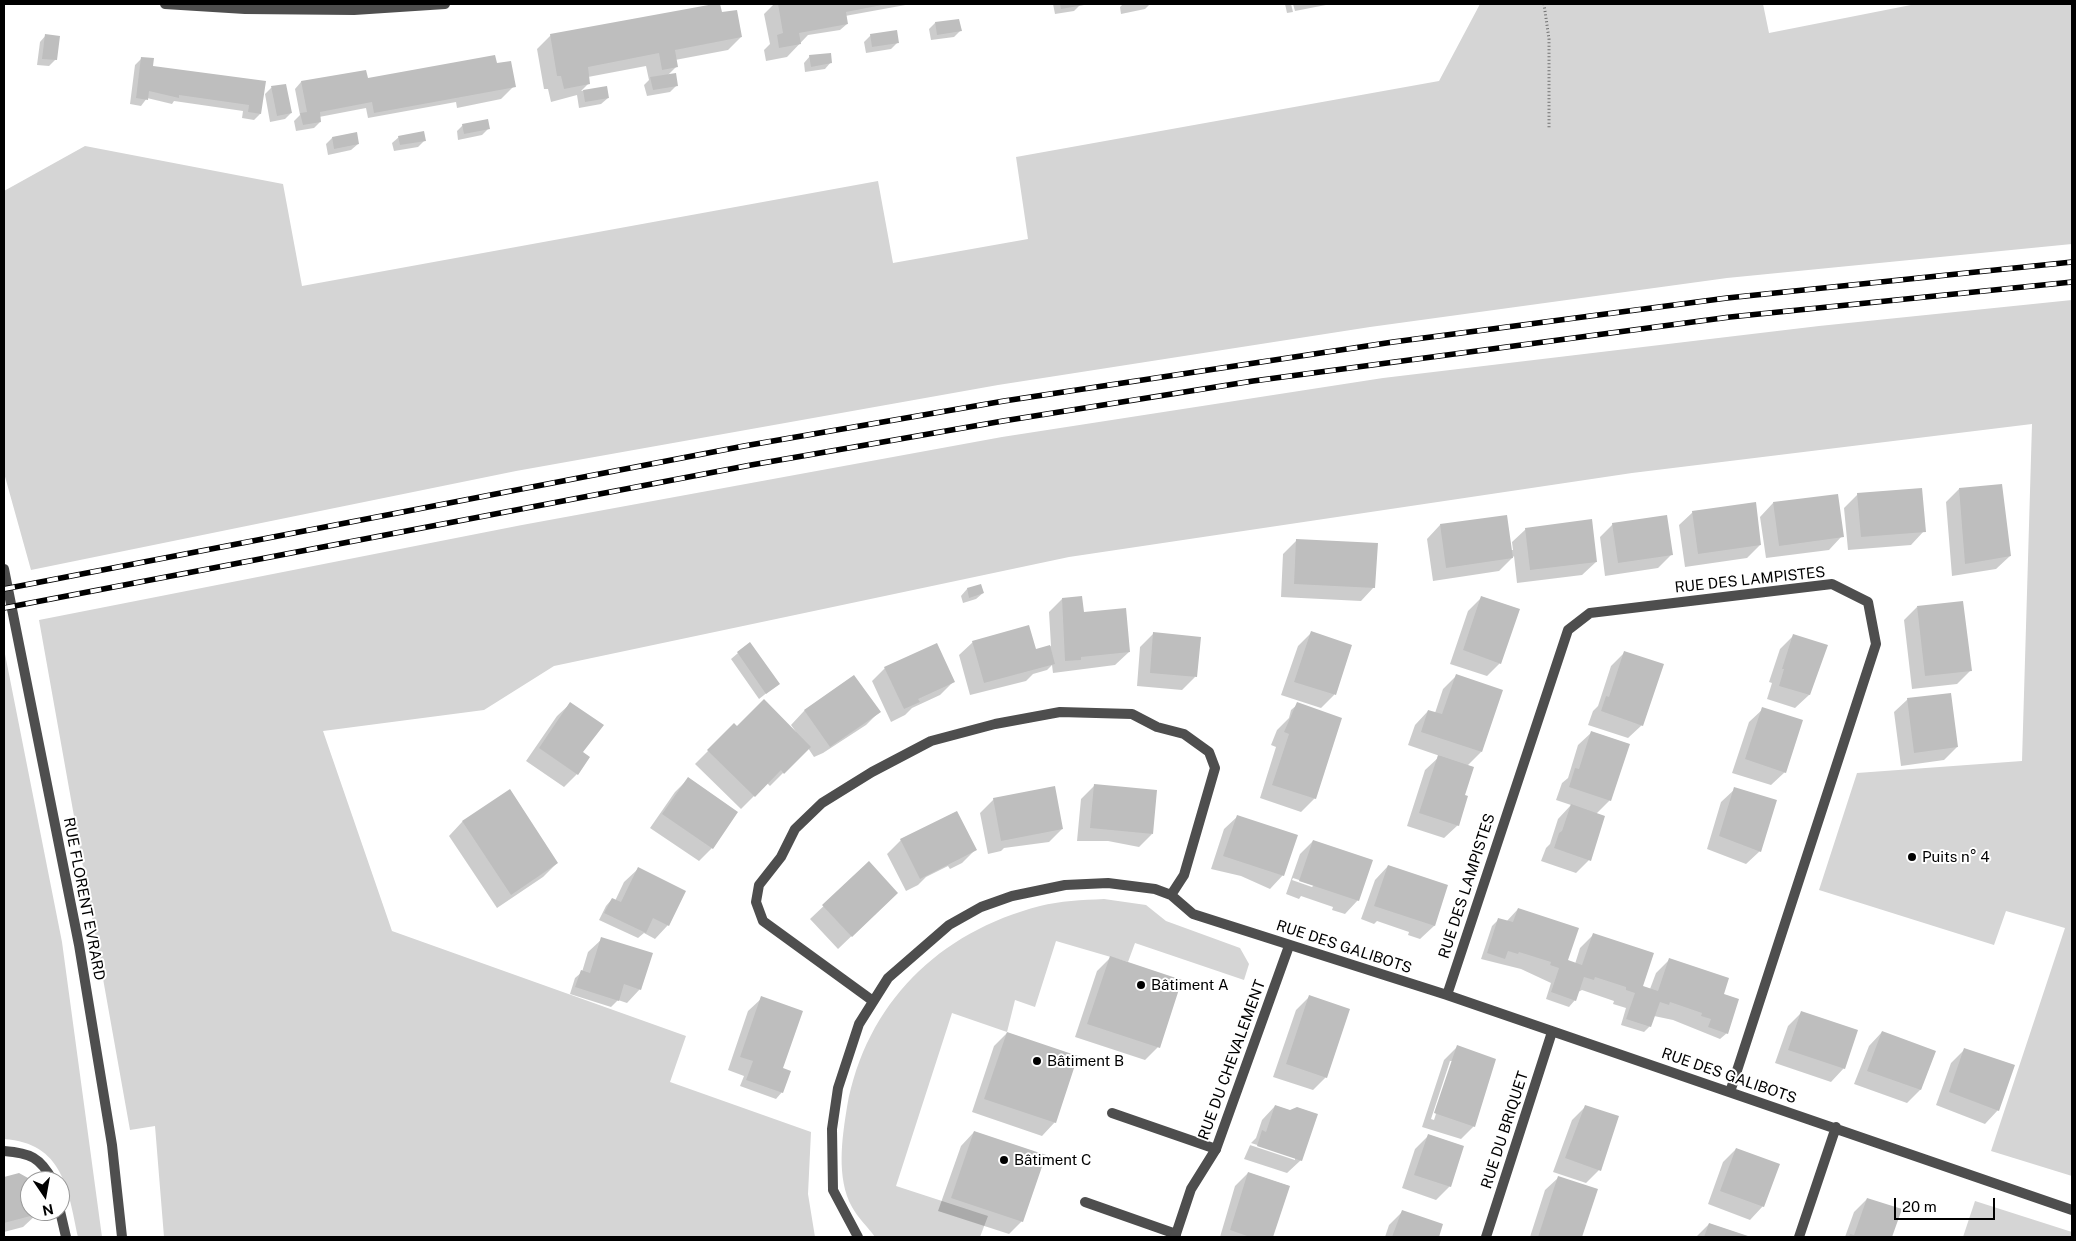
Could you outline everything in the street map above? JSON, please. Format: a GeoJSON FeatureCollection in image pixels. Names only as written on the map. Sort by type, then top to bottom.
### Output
{"type":"FeatureCollection","features":[{"type":"Feature","properties":{"kind":"street"},"geometry":{"type":"LineString","coordinates":[[165,4],[354,10],[445,4]]}},
{"type":"Feature","properties":{"kind":"street","name":"RUE FLORENT EVRARD"},"geometry":{"type":"LineString","coordinates":[[4,569],[79,945],[112,1145],[122,1237]]}},
{"type":"Feature","properties":{"kind":"street","name":"RUE DES LAMPISTES"},"geometry":{"type":"LineString","coordinates":[[1447,996],[1568,630],[1590,614],[1832,584],[1868,602],[1876,644],[1730,1092]]}},
{"type":"Feature","properties":{"kind":"street"},"geometry":{"type":"LineString","coordinates":[[874,1001],[763,921],[756,902],[759,885],[782,857],[795,829],[822,803],[872,772],[931,741],[995,724],[1060,712],[1132,714],[1157,727],[1184,734],[1209,752],[1215,768],[1184,875],[1171,895]]}},
{"type":"Feature","properties":{"kind":"street","name":"RUE DES GALIBOTS"},"geometry":{"type":"LineString","coordinates":[[858,1237],[833,1190],[832,1129],[838,1088],[859,1024],[888,978],[949,925],[981,907],[1012,896],[1065,885],[1108,883],[1155,889],[1171,895],[1193,914],[1447,996],[1836,1127],[1900,1152],[2072,1210]]}},
{"type":"Feature","properties":{"kind":"street","name":"RUE DU CHEVALEMENT"},"geometry":{"type":"LineString","coordinates":[[1176,1236],[1191,1189],[1216,1149],[1289,946]]}},
{"type":"Feature","properties":{"kind":"street","name":"RUE DU BRIQUET"},"geometry":{"type":"LineString","coordinates":[[1486,1237],[1552,1032]]}},
{"type":"Feature","properties":{"kind":"street"},"geometry":{"type":"LineString","coordinates":[[1112,1113],[1216,1149]]}},
{"type":"Feature","properties":{"kind":"street"},"geometry":{"type":"LineString","coordinates":[[1799,1237],[1836,1127]]}},
{"type":"Feature","properties":{"kind":"street"},"geometry":{"type":"LineString","coordinates":[[4,1152],[24,1153],[40,1161],[46,1171]]}},
{"type":"Feature","properties":{"kind":"street"},"geometry":{"type":"LineString","coordinates":[[1085,1202],[1176,1236]]}},
{"type":"Feature","properties":{"kind":"street"},"geometry":{"type":"LineString","coordinates":[[62,1221],[66,1237]]}},
{"type":"Feature","properties":{"kind":"path"},"geometry":{"type":"LineString","coordinates":[[1544,4],[1549,40],[1549,128]]}},
{"type":"Feature","properties":{"kind":"shaded area"},"geometry":{"type":"Polygon","coordinates":[[[1480,4],[1763,4],[1769,33],[1916,4],[2072,4],[2072,244],[1727,278],[1370,327],[998,385],[516,471],[31,570],[4,473],[4,191],[85,146],[283,184],[302,286],[878,181],[893,263],[1028,239],[1016,157],[1439,81],[1480,4]]]}},
{"type":"Feature","properties":{"kind":"shaded area"},"geometry":{"type":"Polygon","coordinates":[[[2072,300],[2072,1176],[1991,1151],[2065,928],[2006,911],[1994,945],[1819,890],[1857,773],[2022,761],[2032,424],[1632,473],[1069,557],[554,666],[484,710],[323,731],[392,931],[686,1036],[670,1082],[811,1132],[808,1194],[815,1237],[164,1237],[155,1126],[130,1130],[39,620],[522,525],[1002,437],[1383,378],[1819,326],[2072,300]]]}},
{"type":"Feature","properties":{"kind":"shaded area"},"geometry":{"type":"Polygon","coordinates":[[[4,649],[62,942],[102,1237],[78,1237],[70,1199],[70,1171],[58,1171],[51,1159],[39,1149],[24,1142],[4,1139],[4,649]]]}},
{"type":"Feature","properties":{"kind":"shaded area"},"geometry":{"type":"Polygon","coordinates":[[[1104,899],[1146,905],[1166,921],[1240,948],[1249,964],[1244,980],[1135,943],[1128,962],[1056,941],[1035,1007],[1015,1000],[1007,1032],[952,1013],[896,1186],[988,1216],[980,1237],[875,1237],[854,1211],[847,1196],[842,1171],[842,1145],[847,1107],[857,1070],[871,1035],[890,1005],[913,977],[940,954],[970,934],[1003,918],[1040,906],[1079,900],[1104,899]]]}},
{"type":"Feature","properties":{"kind":"shaded area"},"geometry":{"type":"Polygon","coordinates":[[[1975,1201],[2072,1232],[2072,1237],[1963,1237],[1975,1201]]]}},
{"type":"Feature","properties":{"kind":"building"},"geometry":{"type":"Polygon","coordinates":[[[720,4],[722,12],[737,10],[742,37],[675,50],[678,67],[662,70],[659,53],[588,67],[590,84],[564,89],[561,76],[557,76],[550,34],[720,4]]]}},
{"type":"Feature","properties":{"kind":"building"},"geometry":{"type":"Polygon","coordinates":[[[778,4],[882,5],[846,12],[848,24],[799,33],[801,44],[779,48],[777,35],[783,33],[778,4]]]}},
{"type":"Feature","properties":{"kind":"building"},"geometry":{"type":"Polygon","coordinates":[[[1060,4],[1083,4],[1084,5],[1061,9],[1060,4]]]}},
{"type":"Feature","properties":{"kind":"building"},"geometry":{"type":"Polygon","coordinates":[[[959,19],[962,31],[937,35],[935,22],[959,19]]]}},
{"type":"Feature","properties":{"kind":"building"},"geometry":{"type":"Polygon","coordinates":[[[897,30],[899,43],[872,47],[870,34],[897,30]]]}},
{"type":"Feature","properties":{"kind":"building"},"geometry":{"type":"Polygon","coordinates":[[[45,34],[60,36],[57,60],[42,59],[45,34]]]}},
{"type":"Feature","properties":{"kind":"building"},"geometry":{"type":"Polygon","coordinates":[[[831,53],[832,63],[811,67],[809,55],[831,53]]]}},
{"type":"Feature","properties":{"kind":"building"},"geometry":{"type":"Polygon","coordinates":[[[495,55],[497,63],[511,61],[516,87],[374,113],[372,102],[320,112],[321,122],[303,125],[300,113],[307,112],[301,81],[366,70],[368,78],[495,55]]]}},
{"type":"Feature","properties":{"kind":"building"},"geometry":{"type":"Polygon","coordinates":[[[141,57],[154,58],[153,66],[266,81],[261,114],[248,112],[249,105],[179,95],[179,98],[149,91],[148,100],[136,98],[141,57]]]}},
{"type":"Feature","properties":{"kind":"building"},"geometry":{"type":"Polygon","coordinates":[[[676,73],[678,86],[653,90],[650,77],[676,73]]]}},
{"type":"Feature","properties":{"kind":"building"},"geometry":{"type":"Polygon","coordinates":[[[286,84],[292,113],[277,116],[271,86],[286,84]]]}},
{"type":"Feature","properties":{"kind":"building"},"geometry":{"type":"Polygon","coordinates":[[[607,86],[609,98],[585,102],[583,90],[607,86]]]}},
{"type":"Feature","properties":{"kind":"building"},"geometry":{"type":"Polygon","coordinates":[[[488,119],[490,129],[464,134],[462,124],[488,119]]]}},
{"type":"Feature","properties":{"kind":"building"},"geometry":{"type":"Polygon","coordinates":[[[424,131],[426,141],[400,145],[398,136],[424,131]]]}},
{"type":"Feature","properties":{"kind":"building"},"geometry":{"type":"Polygon","coordinates":[[[357,132],[359,144],[334,149],[332,137],[357,132]]]}},
{"type":"Feature","properties":{"kind":"building"},"geometry":{"type":"Polygon","coordinates":[[[2002,484],[2011,556],[1965,564],[1959,488],[2002,484]]]}},
{"type":"Feature","properties":{"kind":"building"},"geometry":{"type":"Polygon","coordinates":[[[1922,488],[1926,532],[1861,537],[1857,493],[1922,488]]]}},
{"type":"Feature","properties":{"kind":"building"},"geometry":{"type":"Polygon","coordinates":[[[1838,494],[1844,537],[1779,546],[1773,502],[1838,494]]]}},
{"type":"Feature","properties":{"kind":"building"},"geometry":{"type":"Polygon","coordinates":[[[1756,502],[1761,545],[1698,554],[1692,511],[1756,502]]]}},
{"type":"Feature","properties":{"kind":"building"},"geometry":{"type":"Polygon","coordinates":[[[1507,515],[1513,558],[1446,568],[1440,524],[1507,515]]]}},
{"type":"Feature","properties":{"kind":"building"},"geometry":{"type":"Polygon","coordinates":[[[1667,515],[1673,555],[1618,563],[1612,523],[1667,515]]]}},
{"type":"Feature","properties":{"kind":"building"},"geometry":{"type":"Polygon","coordinates":[[[1592,519],[1597,562],[1530,570],[1525,528],[1592,519]]]}},
{"type":"Feature","properties":{"kind":"building"},"geometry":{"type":"Polygon","coordinates":[[[1296,539],[1378,543],[1375,588],[1294,584],[1296,539]]]}},
{"type":"Feature","properties":{"kind":"building"},"geometry":{"type":"Polygon","coordinates":[[[981,584],[984,593],[969,598],[967,588],[981,584]]]}},
{"type":"Feature","properties":{"kind":"building"},"geometry":{"type":"Polygon","coordinates":[[[1082,596],[1084,612],[1126,608],[1130,652],[1081,657],[1081,660],[1065,661],[1062,598],[1082,596]]]}},
{"type":"Feature","properties":{"kind":"building"},"geometry":{"type":"Polygon","coordinates":[[[1481,596],[1520,609],[1501,664],[1463,650],[1481,596]]]}},
{"type":"Feature","properties":{"kind":"building"},"geometry":{"type":"Polygon","coordinates":[[[1963,601],[1972,671],[1925,676],[1917,606],[1963,601]]]}},
{"type":"Feature","properties":{"kind":"building"},"geometry":{"type":"Polygon","coordinates":[[[1029,625],[1036,649],[1050,645],[1055,664],[984,683],[972,641],[1029,625]]]}},
{"type":"Feature","properties":{"kind":"building"},"geometry":{"type":"Polygon","coordinates":[[[1311,631],[1352,645],[1336,695],[1294,682],[1311,631]]]}},
{"type":"Feature","properties":{"kind":"building"},"geometry":{"type":"Polygon","coordinates":[[[1153,632],[1201,637],[1197,677],[1150,673],[1153,632]]]}},
{"type":"Feature","properties":{"kind":"building"},"geometry":{"type":"Polygon","coordinates":[[[1793,634],[1828,645],[1810,695],[1779,686],[1784,669],[1782,669],[1793,634]]]}},
{"type":"Feature","properties":{"kind":"building"},"geometry":{"type":"Polygon","coordinates":[[[750,642],[780,684],[766,694],[737,652],[750,642]]]}},
{"type":"Feature","properties":{"kind":"building"},"geometry":{"type":"Polygon","coordinates":[[[937,643],[955,682],[918,699],[920,702],[904,709],[884,667],[937,643]]]}},
{"type":"Feature","properties":{"kind":"building"},"geometry":{"type":"Polygon","coordinates":[[[1624,651],[1664,664],[1643,726],[1601,711],[1606,696],[1609,697],[1624,651]]]}},
{"type":"Feature","properties":{"kind":"building"},"geometry":{"type":"Polygon","coordinates":[[[1456,674],[1503,690],[1482,752],[1421,732],[1428,710],[1442,714],[1456,674]]]}},
{"type":"Feature","properties":{"kind":"building"},"geometry":{"type":"Polygon","coordinates":[[[854,675],[881,712],[830,747],[804,710],[854,675]]]}},
{"type":"Feature","properties":{"kind":"building"},"geometry":{"type":"Polygon","coordinates":[[[1951,693],[1958,747],[1914,753],[1907,698],[1951,693]]]}},
{"type":"Feature","properties":{"kind":"building"},"geometry":{"type":"Polygon","coordinates":[[[764,699],[811,747],[784,774],[781,770],[755,797],[707,750],[734,723],[737,726],[764,699]]]}},
{"type":"Feature","properties":{"kind":"building"},"geometry":{"type":"Polygon","coordinates":[[[570,702],[604,725],[583,752],[590,757],[578,775],[539,748],[570,702]]]}},
{"type":"Feature","properties":{"kind":"building"},"geometry":{"type":"Polygon","coordinates":[[[1297,702],[1342,718],[1316,799],[1272,785],[1289,734],[1284,732],[1297,702]]]}},
{"type":"Feature","properties":{"kind":"building"},"geometry":{"type":"Polygon","coordinates":[[[1762,707],[1803,720],[1786,773],[1745,759],[1762,707]]]}},
{"type":"Feature","properties":{"kind":"building"},"geometry":{"type":"Polygon","coordinates":[[[1591,731],[1630,744],[1611,801],[1569,787],[1575,768],[1579,769],[1591,731]]]}},
{"type":"Feature","properties":{"kind":"building"},"geometry":{"type":"Polygon","coordinates":[[[1438,755],[1474,767],[1465,795],[1468,796],[1459,826],[1419,813],[1438,755]]]}},
{"type":"Feature","properties":{"kind":"building"},"geometry":{"type":"Polygon","coordinates":[[[688,777],[738,812],[713,849],[662,814],[688,777]]]}},
{"type":"Feature","properties":{"kind":"building"},"geometry":{"type":"Polygon","coordinates":[[[1094,784],[1157,790],[1153,834],[1090,828],[1094,784]]]}},
{"type":"Feature","properties":{"kind":"building"},"geometry":{"type":"Polygon","coordinates":[[[1055,786],[1063,829],[1001,841],[993,798],[1055,786]]]}},
{"type":"Feature","properties":{"kind":"building"},"geometry":{"type":"Polygon","coordinates":[[[1734,787],[1777,800],[1761,852],[1719,836],[1734,787]]]}},
{"type":"Feature","properties":{"kind":"building"},"geometry":{"type":"Polygon","coordinates":[[[510,789],[558,863],[511,895],[462,821],[510,789]]]}},
{"type":"Feature","properties":{"kind":"building"},"geometry":{"type":"Polygon","coordinates":[[[1571,804],[1605,816],[1591,861],[1554,848],[1571,804]]]}},
{"type":"Feature","properties":{"kind":"building"},"geometry":{"type":"Polygon","coordinates":[[[957,811],[977,850],[920,879],[900,839],[957,811]]]}},
{"type":"Feature","properties":{"kind":"building"},"geometry":{"type":"Polygon","coordinates":[[[1237,815],[1298,835],[1284,876],[1223,856],[1237,815]]]}},
{"type":"Feature","properties":{"kind":"building"},"geometry":{"type":"Polygon","coordinates":[[[1313,840],[1373,860],[1359,901],[1299,881],[1313,840]]]}},
{"type":"Feature","properties":{"kind":"building"},"geometry":{"type":"Polygon","coordinates":[[[869,861],[898,893],[852,937],[822,905],[869,861]]]}},
{"type":"Feature","properties":{"kind":"building"},"geometry":{"type":"Polygon","coordinates":[[[1388,865],[1448,885],[1435,926],[1374,906],[1388,865]]]}},
{"type":"Feature","properties":{"kind":"building"},"geometry":{"type":"Polygon","coordinates":[[[638,867],[686,891],[669,926],[653,918],[646,933],[604,913],[612,898],[621,902],[638,867]]]}},
{"type":"Feature","properties":{"kind":"building"},"geometry":{"type":"Polygon","coordinates":[[[1518,908],[1579,928],[1568,960],[1582,965],[1593,933],[1654,953],[1643,986],[1658,991],[1669,958],[1729,978],[1724,994],[1739,999],[1728,1034],[1708,1027],[1711,1019],[1701,1016],[1702,1013],[1670,1002],[1669,1005],[1660,1002],[1651,1027],[1626,1019],[1635,993],[1626,990],[1626,987],[1595,977],[1594,980],[1584,977],[1576,1001],[1551,992],[1559,968],[1550,965],[1551,962],[1519,952],[1518,954],[1508,951],[1505,959],[1487,953],[1498,918],[1513,922],[1518,908]]]}},
{"type":"Feature","properties":{"kind":"building"},"geometry":{"type":"Polygon","coordinates":[[[601,937],[653,953],[641,990],[624,984],[619,1001],[575,987],[581,970],[590,973],[601,937]]]}},
{"type":"Feature","properties":{"kind":"building"},"geometry":{"type":"Polygon","coordinates":[[[1110,956],[1182,980],[1160,1048],[1087,1024],[1110,956]]]}},
{"type":"Feature","properties":{"kind":"building"},"geometry":{"type":"Polygon","coordinates":[[[1309,995],[1350,1009],[1327,1078],[1286,1064],[1309,995]]]}},
{"type":"Feature","properties":{"kind":"building"},"geometry":{"type":"Polygon","coordinates":[[[761,996],[803,1011],[783,1068],[791,1071],[783,1093],[746,1080],[753,1061],[740,1057],[761,996]]]}},
{"type":"Feature","properties":{"kind":"building"},"geometry":{"type":"Polygon","coordinates":[[[1801,1011],[1858,1030],[1845,1069],[1788,1050],[1801,1011]]]}},
{"type":"Feature","properties":{"kind":"building"},"geometry":{"type":"Polygon","coordinates":[[[1882,1031],[1936,1051],[1921,1090],[1867,1071],[1882,1031]]]}},
{"type":"Feature","properties":{"kind":"building"},"geometry":{"type":"Polygon","coordinates":[[[1007,1032],[1078,1056],[1056,1123],[984,1099],[1007,1032]]]}},
{"type":"Feature","properties":{"kind":"building"},"geometry":{"type":"Polygon","coordinates":[[[1457,1045],[1496,1059],[1475,1127],[1434,1113],[1457,1045]]]}},
{"type":"Feature","properties":{"kind":"building"},"geometry":{"type":"Polygon","coordinates":[[[1964,1048],[2015,1065],[1999,1111],[1949,1092],[1964,1048]]]}},
{"type":"Feature","properties":{"kind":"building"},"geometry":{"type":"Polygon","coordinates":[[[1275,1105],[1290,1110],[1297,1107],[1318,1114],[1302,1161],[1257,1146],[1262,1130],[1266,1132],[1275,1105]]]}},
{"type":"Feature","properties":{"kind":"building"},"geometry":{"type":"Polygon","coordinates":[[[1585,1105],[1619,1116],[1601,1171],[1565,1158],[1585,1105]]]}},
{"type":"Feature","properties":{"kind":"building"},"geometry":{"type":"Polygon","coordinates":[[[974,1131],[1046,1155],[1023,1222],[951,1198],[974,1131]]]}},
{"type":"Feature","properties":{"kind":"building"},"geometry":{"type":"Polygon","coordinates":[[[1428,1134],[1464,1146],[1451,1187],[1414,1175],[1428,1134]]]}},
{"type":"Feature","properties":{"kind":"building"},"geometry":{"type":"Polygon","coordinates":[[[1736,1148],[1780,1164],[1764,1207],[1720,1191],[1736,1148]]]}},
{"type":"Feature","properties":{"kind":"building"},"geometry":{"type":"Polygon","coordinates":[[[1248,1172],[1290,1186],[1273,1237],[1250,1237],[1230,1230],[1248,1172]]]}},
{"type":"Feature","properties":{"kind":"building"},"geometry":{"type":"Polygon","coordinates":[[[20,1174],[20,1219],[4,1223],[4,1177],[20,1174]]]}},
{"type":"Feature","properties":{"kind":"building"},"geometry":{"type":"Polygon","coordinates":[[[1558,1176],[1598,1189],[1582,1237],[1538,1237],[1558,1176]]]}},
{"type":"Feature","properties":{"kind":"building"},"geometry":{"type":"Polygon","coordinates":[[[1867,1198],[1902,1209],[1892,1237],[1849,1237],[1850,1234],[1854,1235],[1867,1198]]]}},
{"type":"Feature","properties":{"kind":"building"},"geometry":{"type":"Polygon","coordinates":[[[1402,1210],[1443,1224],[1439,1237],[1392,1237],[1402,1210]]]}},
{"type":"Feature","properties":{"kind":"building"},"geometry":{"type":"Polygon","coordinates":[[[1709,1223],[1751,1237],[1704,1237],[1709,1223]]]}},
{"type":"Feature","properties":{"kind":"railway"},"geometry":{"type":"LineString","coordinates":[[4,589],[744,446],[1004,401],[1393,342],[1727,298],[2072,262]]}},
{"type":"Feature","properties":{"kind":"railway"},"geometry":{"type":"LineString","coordinates":[[4,608],[751,465],[1003,421],[1253,381],[1730,317],[2072,282]]}},
{"type":"Feature","properties":{"kind":"place","name":"Puits n° 4"},"geometry":{"type":"Point","coordinates":[1912,857]}},
{"type":"Feature","properties":{"kind":"place","name":"Bâtiment A"},"geometry":{"type":"Point","coordinates":[1141,985]}},
{"type":"Feature","properties":{"kind":"place","name":"Bâtiment B"},"geometry":{"type":"Point","coordinates":[1037,1061]}},
{"type":"Feature","properties":{"kind":"place","name":"Bâtiment C"},"geometry":{"type":"Point","coordinates":[1004,1160]}}]}
